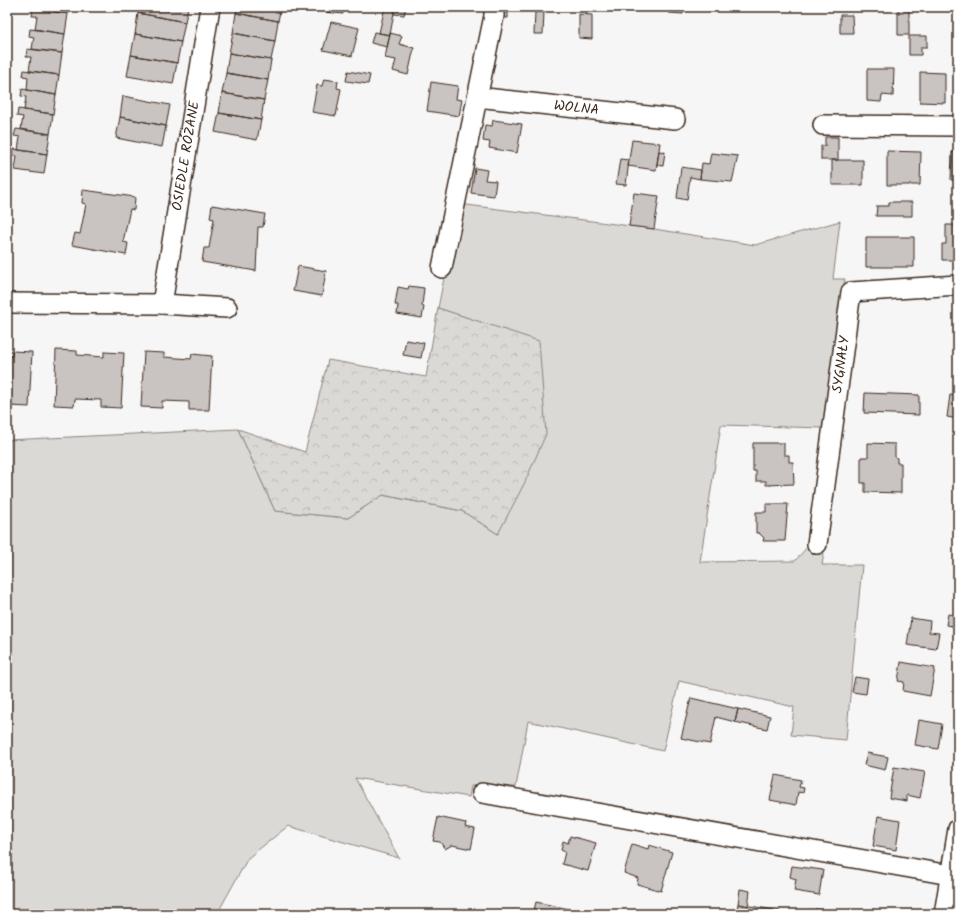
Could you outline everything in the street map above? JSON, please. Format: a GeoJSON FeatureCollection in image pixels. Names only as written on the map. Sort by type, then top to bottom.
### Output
{"type":"FeatureCollection","features":[{"type":"Feature","properties":{"kind":"street","name":"OSIEDLE RÓŻANE"},"geometry":{"type":"LineString","coordinates":[[162,304],[210,7]]}},
{"type":"Feature","properties":{"kind":"street"},"geometry":{"type":"LineString","coordinates":[[442,268],[494,16],[494,7]]}},
{"type":"Feature","properties":{"kind":"street","name":"WOLNA"},"geometry":{"type":"LineString","coordinates":[[477,96],[675,119]]}},
{"type":"Feature","properties":{"kind":"street"},"geometry":{"type":"LineString","coordinates":[[823,125],[958,126]]}},
{"type":"Feature","properties":{"kind":"street","name":"SYGNAŁY"},"geometry":{"type":"LineString","coordinates":[[817,544],[851,292],[958,285]]}},
{"type":"Feature","properties":{"kind":"street"},"geometry":{"type":"LineString","coordinates":[[7,303],[162,304],[227,308]]}},
{"type":"Feature","properties":{"kind":"street"},"geometry":{"type":"LineString","coordinates":[[482,793],[950,875]]}},
{"type":"Feature","properties":{"kind":"street"},"geometry":{"type":"LineString","coordinates":[[944,914],[958,829]]}},
{"type":"Feature","properties":{"kind":"green space"},"geometry":{"type":"Polygon","coordinates":[[[459,204],[654,229],[755,245],[840,221],[833,279],[845,279],[823,428],[721,425],[700,562],[795,561],[808,546],[824,553],[822,565],[862,565],[846,740],[791,735],[794,707],[679,681],[663,751],[528,721],[516,787],[471,786],[469,797],[355,778],[399,858],[288,826],[248,858],[217,914],[7,914],[7,440],[238,429],[275,511],[348,518],[382,495],[462,511],[498,534],[539,342],[438,308],[459,204]]]}},
{"type":"Feature","properties":{"kind":"green space"},"geometry":{"type":"Polygon","coordinates":[[[438,308],[539,341],[546,434],[525,482],[498,534],[462,511],[383,495],[348,518],[275,511],[238,429],[305,452],[328,360],[426,377],[438,308]]]}},
{"type":"Feature","properties":{"kind":"building"},"geometry":{"type":"Polygon","coordinates":[[[39,7],[69,7],[68,14],[38,9],[39,7]]]}},
{"type":"Feature","properties":{"kind":"building"},"geometry":{"type":"Polygon","coordinates":[[[140,7],[188,7],[185,22],[138,13],[140,7]]]}},
{"type":"Feature","properties":{"kind":"building"},"geometry":{"type":"Polygon","coordinates":[[[237,7],[281,7],[278,21],[236,13],[237,7]]]}},
{"type":"Feature","properties":{"kind":"building"},"geometry":{"type":"Polygon","coordinates":[[[326,7],[343,7],[343,14],[325,12],[326,7]]]}},
{"type":"Feature","properties":{"kind":"building"},"geometry":{"type":"Polygon","coordinates":[[[385,7],[395,7],[390,35],[379,33],[385,7]]]}},
{"type":"Feature","properties":{"kind":"building"},"geometry":{"type":"Polygon","coordinates":[[[395,7],[406,7],[404,15],[394,14],[395,7]]]}},
{"type":"Feature","properties":{"kind":"building"},"geometry":{"type":"Polygon","coordinates":[[[499,7],[508,7],[508,18],[499,18],[499,7]]]}},
{"type":"Feature","properties":{"kind":"building"},"geometry":{"type":"Polygon","coordinates":[[[669,7],[683,7],[683,14],[669,13],[669,7]]]}},
{"type":"Feature","properties":{"kind":"building"},"geometry":{"type":"Polygon","coordinates":[[[898,7],[909,7],[909,35],[898,35],[898,7]]]}},
{"type":"Feature","properties":{"kind":"building"},"geometry":{"type":"Polygon","coordinates":[[[33,9],[68,14],[65,34],[35,29],[37,16],[32,16],[33,9]]]}},
{"type":"Feature","properties":{"kind":"building"},"geometry":{"type":"Polygon","coordinates":[[[535,12],[544,12],[543,34],[534,34],[535,12]]]}},
{"type":"Feature","properties":{"kind":"building"},"geometry":{"type":"Polygon","coordinates":[[[138,13],[185,22],[181,42],[135,34],[138,13]]]}},
{"type":"Feature","properties":{"kind":"building"},"geometry":{"type":"Polygon","coordinates":[[[236,13],[278,21],[275,41],[233,33],[236,13]]]}},
{"type":"Feature","properties":{"kind":"building"},"geometry":{"type":"Polygon","coordinates":[[[579,14],[592,15],[592,39],[579,38],[579,14]]]}},
{"type":"Feature","properties":{"kind":"building"},"geometry":{"type":"Polygon","coordinates":[[[840,15],[852,15],[853,33],[840,33],[840,15]]]}},
{"type":"Feature","properties":{"kind":"building"},"geometry":{"type":"Polygon","coordinates":[[[331,22],[359,28],[352,56],[323,50],[331,22]]]}},
{"type":"Feature","properties":{"kind":"building"},"geometry":{"type":"Polygon","coordinates":[[[30,29],[65,34],[62,53],[32,49],[34,37],[29,36],[30,29]]]}},
{"type":"Feature","properties":{"kind":"building"},"geometry":{"type":"Polygon","coordinates":[[[374,32],[390,35],[387,47],[371,43],[374,32]]]}},
{"type":"Feature","properties":{"kind":"building"},"geometry":{"type":"Polygon","coordinates":[[[233,33],[275,41],[271,60],[229,53],[233,33]]]}},
{"type":"Feature","properties":{"kind":"building"},"geometry":{"type":"Polygon","coordinates":[[[390,33],[402,36],[399,44],[414,48],[408,75],[393,71],[396,60],[385,58],[390,33]]]}},
{"type":"Feature","properties":{"kind":"building"},"geometry":{"type":"Polygon","coordinates":[[[135,34],[181,42],[177,63],[131,55],[135,34]]]}},
{"type":"Feature","properties":{"kind":"building"},"geometry":{"type":"Polygon","coordinates":[[[909,36],[927,36],[927,47],[921,47],[921,55],[909,55],[909,36]]]}},
{"type":"Feature","properties":{"kind":"building"},"geometry":{"type":"Polygon","coordinates":[[[27,49],[62,53],[59,75],[29,71],[31,57],[26,57],[27,49]]]}},
{"type":"Feature","properties":{"kind":"building"},"geometry":{"type":"Polygon","coordinates":[[[229,53],[271,60],[268,80],[226,73],[229,53]]]}},
{"type":"Feature","properties":{"kind":"building"},"geometry":{"type":"Polygon","coordinates":[[[131,55],[177,63],[173,84],[127,76],[131,55]]]}},
{"type":"Feature","properties":{"kind":"building"},"geometry":{"type":"Polygon","coordinates":[[[867,69],[894,69],[893,96],[882,95],[881,102],[867,101],[867,69]]]}},
{"type":"Feature","properties":{"kind":"building"},"geometry":{"type":"Polygon","coordinates":[[[24,70],[59,75],[56,95],[27,90],[28,77],[23,76],[24,70]]]}},
{"type":"Feature","properties":{"kind":"building"},"geometry":{"type":"Polygon","coordinates":[[[348,71],[370,75],[368,84],[346,81],[348,71]]]}},
{"type":"Feature","properties":{"kind":"building"},"geometry":{"type":"Polygon","coordinates":[[[920,72],[945,73],[945,103],[920,102],[920,72]]]}},
{"type":"Feature","properties":{"kind":"building"},"geometry":{"type":"Polygon","coordinates":[[[226,73],[268,80],[264,100],[222,93],[226,73]]]}},
{"type":"Feature","properties":{"kind":"building"},"geometry":{"type":"Polygon","coordinates":[[[324,79],[338,81],[337,88],[341,89],[336,116],[312,112],[317,85],[322,86],[324,79]]]}},
{"type":"Feature","properties":{"kind":"building"},"geometry":{"type":"Polygon","coordinates":[[[431,82],[458,86],[456,99],[462,100],[459,116],[427,111],[431,82]]]}},
{"type":"Feature","properties":{"kind":"building"},"geometry":{"type":"Polygon","coordinates":[[[22,89],[56,95],[53,114],[24,110],[26,97],[21,96],[22,89]]]}},
{"type":"Feature","properties":{"kind":"building"},"geometry":{"type":"Polygon","coordinates":[[[222,93],[264,100],[261,120],[219,113],[222,93]]]}},
{"type":"Feature","properties":{"kind":"building"},"geometry":{"type":"Polygon","coordinates":[[[123,96],[170,105],[166,126],[120,117],[123,96]]]}},
{"type":"Feature","properties":{"kind":"building"},"geometry":{"type":"Polygon","coordinates":[[[18,109],[53,114],[50,134],[21,129],[23,117],[17,116],[18,109]]]}},
{"type":"Feature","properties":{"kind":"building"},"geometry":{"type":"Polygon","coordinates":[[[219,113],[261,120],[257,140],[215,132],[219,113]]]}},
{"type":"Feature","properties":{"kind":"building"},"geometry":{"type":"Polygon","coordinates":[[[120,117],[166,126],[162,147],[116,138],[120,117]]]}},
{"type":"Feature","properties":{"kind":"building"},"geometry":{"type":"Polygon","coordinates":[[[493,120],[522,124],[517,153],[489,148],[490,142],[483,141],[485,125],[492,126],[493,120]]]}},
{"type":"Feature","properties":{"kind":"building"},"geometry":{"type":"Polygon","coordinates":[[[16,129],[50,134],[47,154],[18,150],[20,137],[14,136],[16,129]]]}},
{"type":"Feature","properties":{"kind":"building"},"geometry":{"type":"Polygon","coordinates":[[[825,137],[838,137],[838,160],[821,160],[821,146],[825,146],[825,137]]]}},
{"type":"Feature","properties":{"kind":"building"},"geometry":{"type":"Polygon","coordinates":[[[632,140],[660,143],[656,170],[628,166],[632,140]]]}},
{"type":"Feature","properties":{"kind":"building"},"geometry":{"type":"Polygon","coordinates":[[[13,149],[47,154],[44,174],[15,170],[17,156],[12,156],[13,149]]]}},
{"type":"Feature","properties":{"kind":"building"},"geometry":{"type":"Polygon","coordinates":[[[659,151],[665,152],[663,166],[657,165],[659,151]]]}},
{"type":"Feature","properties":{"kind":"building"},"geometry":{"type":"Polygon","coordinates":[[[887,151],[921,152],[920,185],[887,185],[887,151]]]}},
{"type":"Feature","properties":{"kind":"building"},"geometry":{"type":"Polygon","coordinates":[[[952,152],[958,152],[958,180],[951,180],[952,152]]]}},
{"type":"Feature","properties":{"kind":"building"},"geometry":{"type":"Polygon","coordinates":[[[711,153],[738,156],[732,182],[700,179],[702,163],[709,164],[711,153]]]}},
{"type":"Feature","properties":{"kind":"building"},"geometry":{"type":"Polygon","coordinates":[[[620,159],[629,160],[626,185],[616,184],[620,159]]]}},
{"type":"Feature","properties":{"kind":"building"},"geometry":{"type":"Polygon","coordinates":[[[832,160],[863,160],[863,185],[832,185],[832,160]]]}},
{"type":"Feature","properties":{"kind":"building"},"geometry":{"type":"Polygon","coordinates":[[[681,167],[701,170],[700,179],[690,177],[687,200],[677,198],[681,167]]]}},
{"type":"Feature","properties":{"kind":"building"},"geometry":{"type":"Polygon","coordinates":[[[475,168],[487,170],[485,180],[496,181],[494,196],[471,193],[475,168]]]}},
{"type":"Feature","properties":{"kind":"building"},"geometry":{"type":"Polygon","coordinates":[[[83,190],[135,197],[134,210],[130,209],[123,242],[128,243],[126,255],[72,245],[75,233],[80,234],[86,204],[82,203],[83,190]]]}},
{"type":"Feature","properties":{"kind":"building"},"geometry":{"type":"Polygon","coordinates":[[[634,193],[659,196],[654,229],[629,226],[634,193]]]}},
{"type":"Feature","properties":{"kind":"building"},"geometry":{"type":"Polygon","coordinates":[[[889,202],[912,202],[912,216],[876,216],[877,206],[889,206],[889,202]]]}},
{"type":"Feature","properties":{"kind":"building"},"geometry":{"type":"Polygon","coordinates":[[[212,205],[265,214],[263,227],[258,227],[256,271],[202,262],[204,248],[209,248],[214,219],[210,218],[212,205]]]}},
{"type":"Feature","properties":{"kind":"building"},"geometry":{"type":"Polygon","coordinates":[[[946,225],[958,225],[958,263],[956,263],[957,260],[942,260],[942,244],[946,244],[946,225]]]}},
{"type":"Feature","properties":{"kind":"building"},"geometry":{"type":"Polygon","coordinates":[[[866,237],[914,237],[914,267],[866,267],[866,237]]]}},
{"type":"Feature","properties":{"kind":"building"},"geometry":{"type":"Polygon","coordinates":[[[298,266],[326,271],[322,296],[293,291],[298,266]]]}},
{"type":"Feature","properties":{"kind":"building"},"geometry":{"type":"Polygon","coordinates":[[[409,286],[424,288],[422,306],[424,307],[422,318],[397,314],[398,305],[395,305],[398,287],[408,289],[409,286]]]}},
{"type":"Feature","properties":{"kind":"building"},"geometry":{"type":"Polygon","coordinates":[[[406,340],[424,343],[421,358],[403,355],[406,340]]]}},
{"type":"Feature","properties":{"kind":"building"},"geometry":{"type":"Polygon","coordinates":[[[56,350],[77,351],[77,355],[104,357],[104,352],[124,353],[121,408],[101,407],[101,400],[75,399],[74,406],[54,405],[56,350]]]}},
{"type":"Feature","properties":{"kind":"building"},"geometry":{"type":"Polygon","coordinates":[[[12,351],[32,352],[29,407],[9,406],[10,399],[7,399],[7,356],[12,356],[12,351]]]}},
{"type":"Feature","properties":{"kind":"building"},"geometry":{"type":"Polygon","coordinates":[[[144,352],[164,353],[164,357],[191,359],[192,354],[212,356],[209,410],[189,410],[189,402],[162,401],[162,408],[141,407],[144,352]]]}},
{"type":"Feature","properties":{"kind":"building"},"geometry":{"type":"Polygon","coordinates":[[[865,393],[919,395],[919,415],[864,413],[865,393]]]}},
{"type":"Feature","properties":{"kind":"building"},"geometry":{"type":"Polygon","coordinates":[[[950,395],[958,396],[958,419],[947,417],[950,395]]]}},
{"type":"Feature","properties":{"kind":"building"},"geometry":{"type":"Polygon","coordinates":[[[753,443],[784,443],[784,455],[789,455],[789,462],[793,462],[794,484],[766,485],[766,481],[756,481],[756,471],[753,471],[753,443]]]}},
{"type":"Feature","properties":{"kind":"building"},"geometry":{"type":"Polygon","coordinates":[[[868,443],[895,444],[895,457],[897,458],[897,463],[901,463],[901,493],[865,492],[865,483],[861,483],[861,457],[868,457],[868,443]]]}},
{"type":"Feature","properties":{"kind":"building"},"geometry":{"type":"Polygon","coordinates":[[[766,504],[788,504],[785,541],[763,541],[764,538],[759,533],[756,533],[756,512],[766,512],[766,504]]]}},
{"type":"Feature","properties":{"kind":"building"},"geometry":{"type":"Polygon","coordinates":[[[948,614],[958,616],[958,627],[946,625],[948,614]]]}},
{"type":"Feature","properties":{"kind":"building"},"geometry":{"type":"Polygon","coordinates":[[[911,618],[930,621],[929,632],[939,633],[936,649],[907,645],[911,618]]]}},
{"type":"Feature","properties":{"kind":"building"},"geometry":{"type":"Polygon","coordinates":[[[901,662],[935,668],[930,696],[903,691],[904,682],[898,681],[901,662]]]}},
{"type":"Feature","properties":{"kind":"building"},"geometry":{"type":"Polygon","coordinates":[[[855,677],[868,679],[866,694],[852,692],[855,677]]]}},
{"type":"Feature","properties":{"kind":"building"},"geometry":{"type":"Polygon","coordinates":[[[691,698],[738,709],[735,722],[716,717],[710,744],[681,738],[691,698]]]}},
{"type":"Feature","properties":{"kind":"building"},"geometry":{"type":"Polygon","coordinates":[[[738,709],[770,716],[767,729],[735,722],[738,709]]]}},
{"type":"Feature","properties":{"kind":"building"},"geometry":{"type":"Polygon","coordinates":[[[919,720],[942,724],[938,749],[915,745],[919,720]]]}},
{"type":"Feature","properties":{"kind":"building"},"geometry":{"type":"Polygon","coordinates":[[[867,753],[888,757],[885,770],[864,765],[867,753]]]}},
{"type":"Feature","properties":{"kind":"building"},"geometry":{"type":"Polygon","coordinates":[[[894,767],[925,772],[920,798],[907,795],[907,801],[889,798],[894,767]]]}},
{"type":"Feature","properties":{"kind":"building"},"geometry":{"type":"Polygon","coordinates":[[[775,775],[801,780],[799,787],[804,788],[803,793],[798,792],[796,805],[770,800],[775,775]]]}},
{"type":"Feature","properties":{"kind":"building"},"geometry":{"type":"Polygon","coordinates":[[[878,816],[900,820],[896,850],[873,846],[878,816]]]}},
{"type":"Feature","properties":{"kind":"building"},"geometry":{"type":"Polygon","coordinates":[[[438,817],[466,823],[465,827],[475,829],[471,849],[452,845],[445,849],[440,842],[433,841],[438,817]]]}},
{"type":"Feature","properties":{"kind":"building"},"geometry":{"type":"Polygon","coordinates":[[[570,836],[596,843],[588,871],[562,864],[565,852],[561,850],[563,841],[568,843],[570,836]]]}},
{"type":"Feature","properties":{"kind":"building"},"geometry":{"type":"Polygon","coordinates":[[[632,844],[648,849],[649,845],[672,852],[661,891],[637,884],[638,878],[624,873],[632,844]]]}},
{"type":"Feature","properties":{"kind":"building"},"geometry":{"type":"Polygon","coordinates":[[[792,866],[823,870],[819,895],[794,891],[796,879],[790,877],[792,866]]]}},
{"type":"Feature","properties":{"kind":"building"},"geometry":{"type":"Polygon","coordinates":[[[740,889],[750,891],[748,906],[738,904],[740,889]]]}},
{"type":"Feature","properties":{"kind":"building"},"geometry":{"type":"Polygon","coordinates":[[[536,902],[569,909],[568,914],[533,914],[536,902]]]}},
{"type":"Feature","properties":{"kind":"building"},"geometry":{"type":"Polygon","coordinates":[[[738,904],[780,911],[780,914],[736,914],[738,904]]]}},
{"type":"Feature","properties":{"kind":"building"},"geometry":{"type":"Polygon","coordinates":[[[815,909],[829,911],[829,914],[815,914],[815,909]]]}}]}
